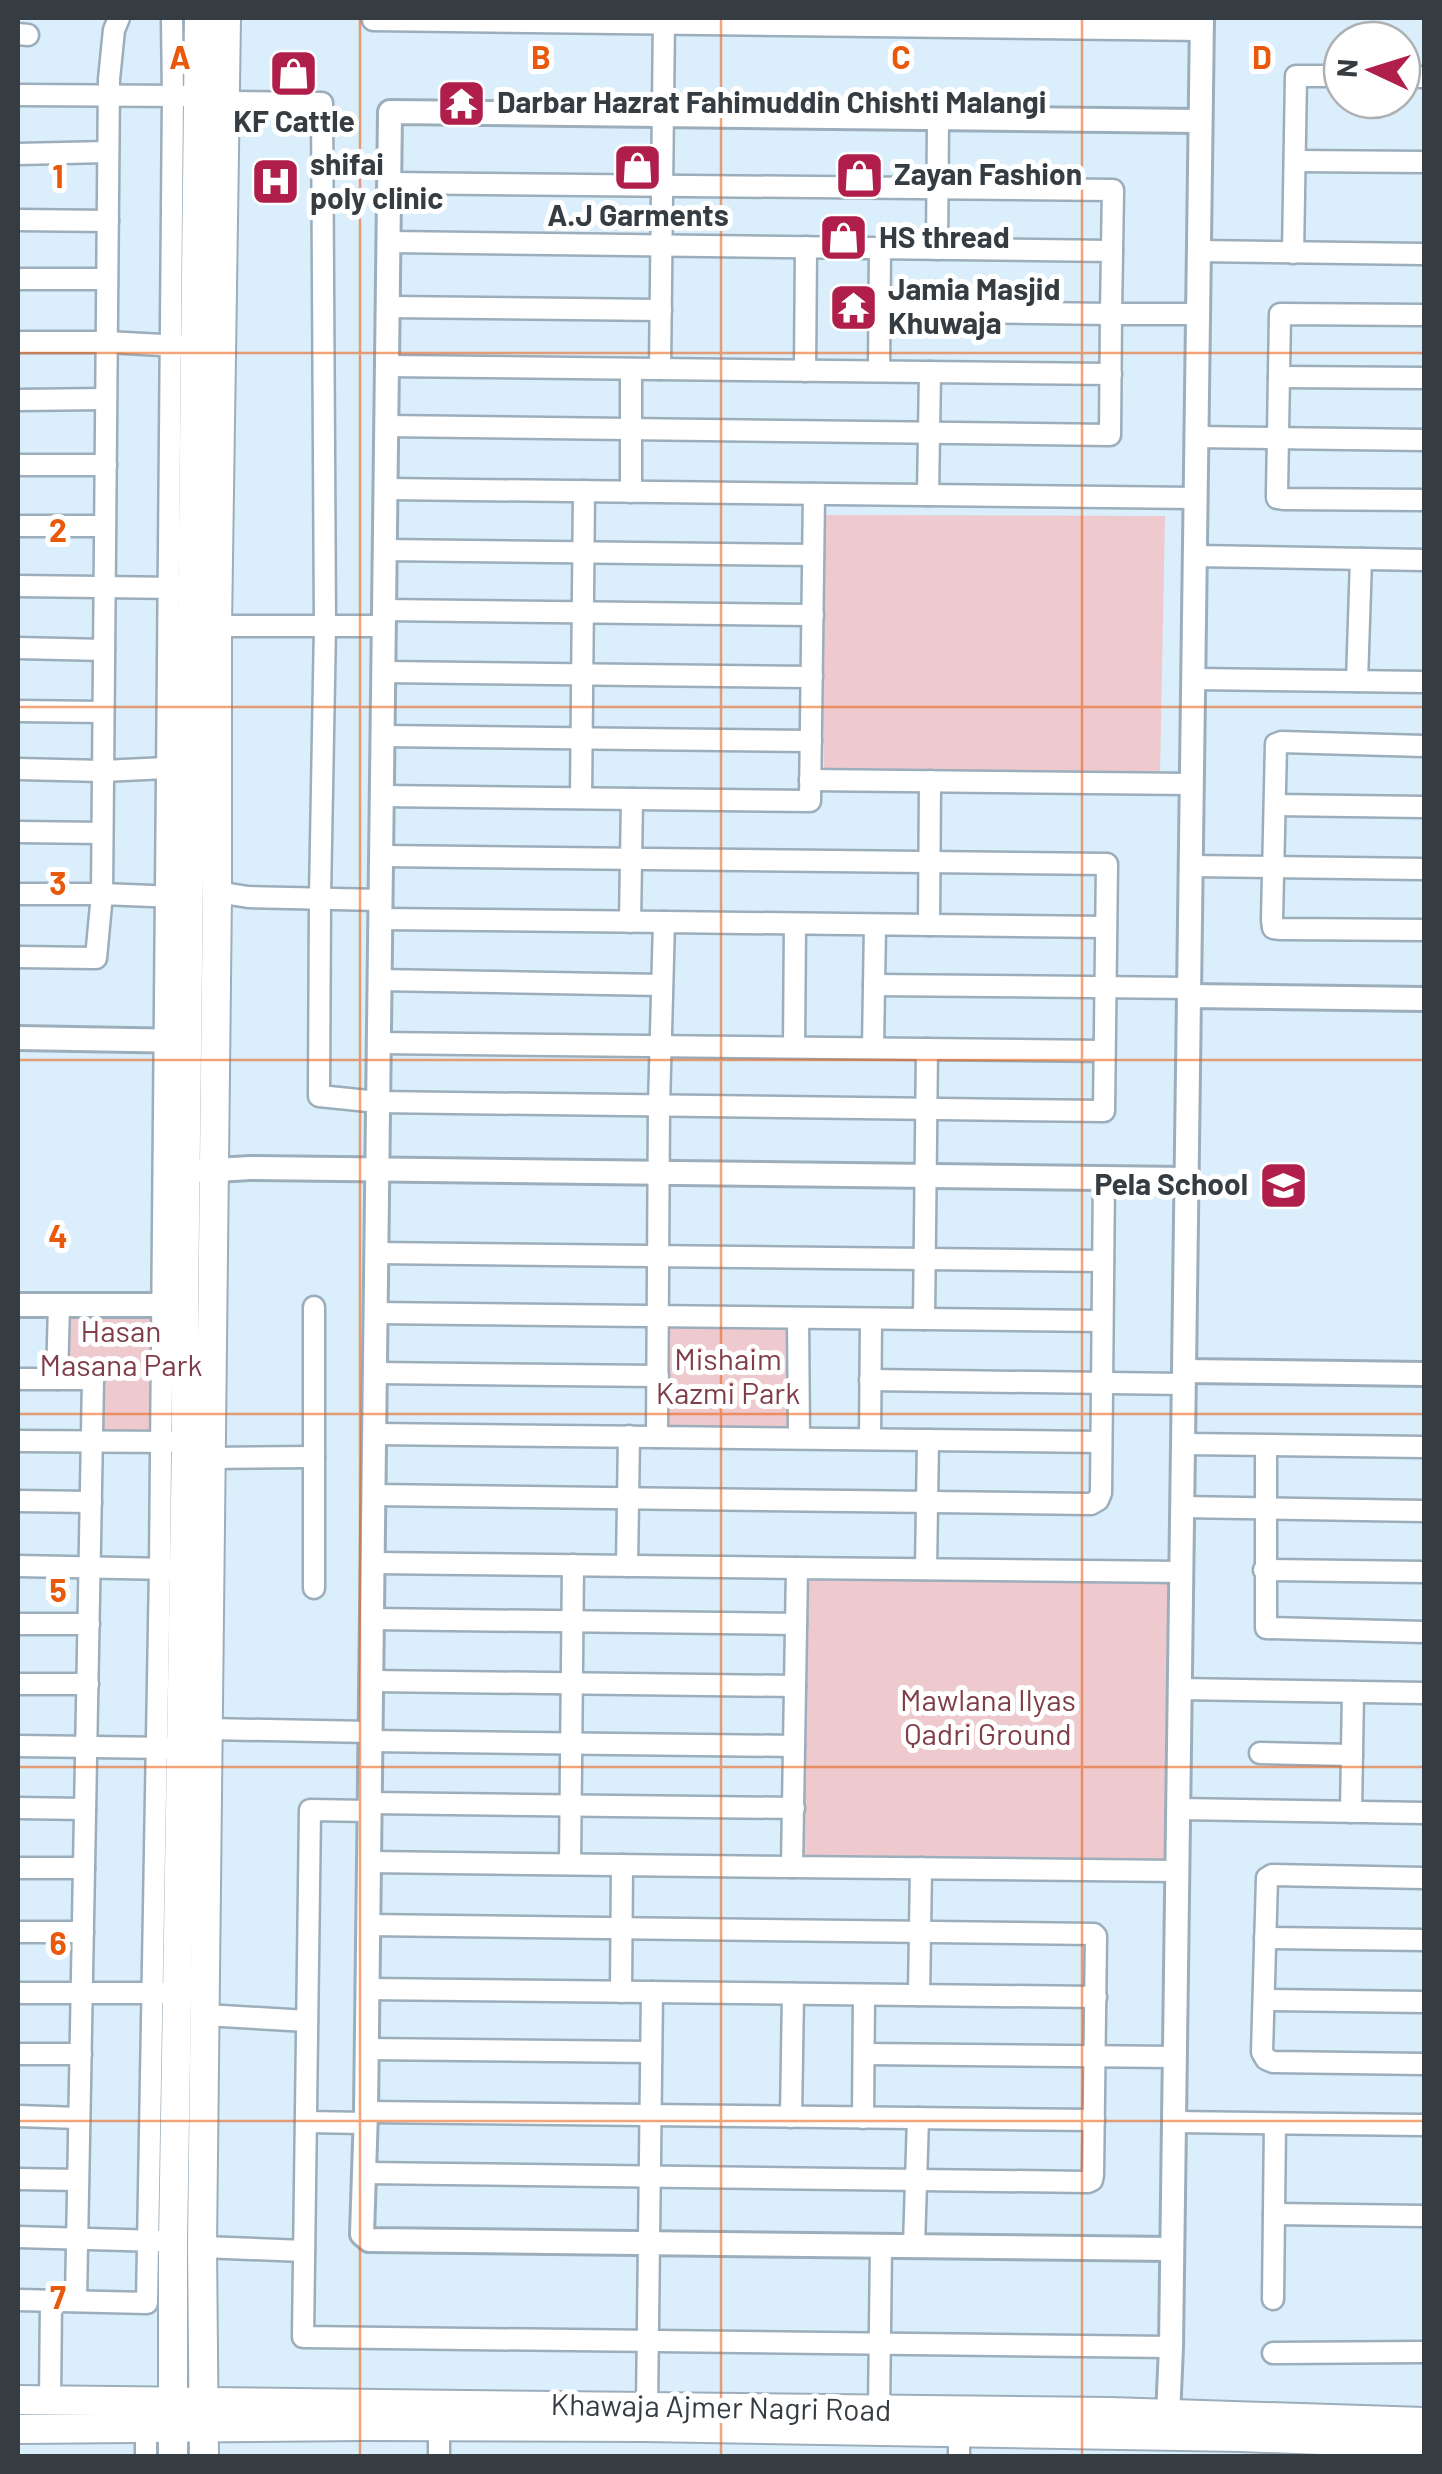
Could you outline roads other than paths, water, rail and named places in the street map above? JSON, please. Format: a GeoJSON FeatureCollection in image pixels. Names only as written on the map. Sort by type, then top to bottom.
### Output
{"type":"FeatureCollection","features":[{"type":"Feature","properties":{"kind":"main road"},"geometry":{"type":"LineString","coordinates":[[199,18],[217,626],[176,1041],[199,1171],[173,1306],[208,1728],[202,2248],[207,2429]]}},
{"type":"Feature","properties":{"kind":"main road"},"geometry":{"type":"LineString","coordinates":[[172,2456],[164,2419],[160,2241],[168,1748],[172,1569],[185,1448],[199,1171],[191,895],[178,770],[183,346],[199,98],[226,18]]}},
{"type":"Feature","properties":{"kind":"main road","name":"Khawaja Ajmer Nagri Road"},"geometry":{"type":"LineString","coordinates":[[18,2400],[50,2400],[207,2429],[665,2428],[959,2445],[1017,2422],[1110,2412],[1170,2436],[1241,2447],[1290,2428],[1424,2444]]}},
{"type":"Feature","properties":{"kind":"main road","name":"Khawaja Ajmer Nagri Road"},"geometry":{"type":"LineString","coordinates":[[207,2429],[646,2406],[879,2409],[1017,2422],[1123,2447],[1170,2436],[1424,2422]]}},
{"type":"Feature","properties":{"kind":"main road","name":"Khawaja Ajmer Nagri Road"},"geometry":{"type":"LineString","coordinates":[[18,2429],[164,2419]]}},
{"type":"Feature","properties":{"kind":"street"},"geometry":{"type":"LineString","coordinates":[[18,957],[96,958],[102,894],[109,96],[114,30],[119,18]]}},
{"type":"Feature","properties":{"kind":"street"},"geometry":{"type":"LineString","coordinates":[[172,18],[199,98]]}},
{"type":"Feature","properties":{"kind":"street"},"geometry":{"type":"LineString","coordinates":[[373,18],[1201,24],[1170,2436]]}},
{"type":"Feature","properties":{"kind":"street"},"geometry":{"type":"LineString","coordinates":[[660,369],[664,21]]}},
{"type":"Feature","properties":{"kind":"street"},"geometry":{"type":"LineString","coordinates":[[1294,252],[1296,76],[1322,76]]}},
{"type":"Feature","properties":{"kind":"street"},"geometry":{"type":"LineString","coordinates":[[18,94],[322,103],[325,626],[319,1096],[378,1102],[1104,1111],[1106,864],[381,856]]}},
{"type":"Feature","properties":{"kind":"street"},"geometry":{"type":"LineString","coordinates":[[1172,2249],[369,2240],[362,2234],[388,242],[390,112],[1200,121]]}},
{"type":"Feature","properties":{"kind":"street"},"geometry":{"type":"LineString","coordinates":[[936,249],[938,118]]}},
{"type":"Feature","properties":{"kind":"street"},"geometry":{"type":"LineString","coordinates":[[18,154],[108,152]]}},
{"type":"Feature","properties":{"kind":"street"},"geometry":{"type":"LineString","coordinates":[[1294,160],[1424,162]]}},
{"type":"Feature","properties":{"kind":"street"},"geometry":{"type":"LineString","coordinates":[[386,426],[1110,435],[1113,190],[389,183]]}},
{"type":"Feature","properties":{"kind":"street"},"geometry":{"type":"LineString","coordinates":[[18,220],[108,221]]}},
{"type":"Feature","properties":{"kind":"street"},"geometry":{"type":"LineString","coordinates":[[388,242],[1112,251]]}},
{"type":"Feature","properties":{"kind":"street"},"geometry":{"type":"LineString","coordinates":[[805,371],[806,247]]}},
{"type":"Feature","properties":{"kind":"street"},"geometry":{"type":"LineString","coordinates":[[879,372],[880,248]]}},
{"type":"Feature","properties":{"kind":"street"},"geometry":{"type":"LineString","coordinates":[[1198,251],[1424,254]]}},
{"type":"Feature","properties":{"kind":"street"},"geometry":{"type":"LineString","coordinates":[[18,280],[107,279]]}},
{"type":"Feature","properties":{"kind":"street"},"geometry":{"type":"LineString","coordinates":[[388,306],[661,310]]}},
{"type":"Feature","properties":{"kind":"street"},"geometry":{"type":"LineString","coordinates":[[880,311],[1198,314]]}},
{"type":"Feature","properties":{"kind":"street"},"geometry":{"type":"LineString","coordinates":[[1424,315],[1280,314],[1277,498],[1424,500]]}},
{"type":"Feature","properties":{"kind":"street"},"geometry":{"type":"LineString","coordinates":[[18,342],[183,346]]}},
{"type":"Feature","properties":{"kind":"street"},"geometry":{"type":"LineString","coordinates":[[387,366],[1110,374]]}},
{"type":"Feature","properties":{"kind":"street"},"geometry":{"type":"LineString","coordinates":[[630,369],[631,492]]}},
{"type":"Feature","properties":{"kind":"street"},"geometry":{"type":"LineString","coordinates":[[928,496],[930,372]]}},
{"type":"Feature","properties":{"kind":"street"},"geometry":{"type":"LineString","coordinates":[[1279,377],[1424,378]]}},
{"type":"Feature","properties":{"kind":"street"},"geometry":{"type":"LineString","coordinates":[[18,400],[106,399]]}},
{"type":"Feature","properties":{"kind":"street"},"geometry":{"type":"LineString","coordinates":[[1196,436],[1424,440]]}},
{"type":"Feature","properties":{"kind":"street"},"geometry":{"type":"LineString","coordinates":[[18,464],[106,465]]}},
{"type":"Feature","properties":{"kind":"street"},"geometry":{"type":"LineString","coordinates":[[386,489],[1195,498]]}},
{"type":"Feature","properties":{"kind":"street"},"geometry":{"type":"LineString","coordinates":[[580,798],[584,492]]}},
{"type":"Feature","properties":{"kind":"street"},"geometry":{"type":"LineString","coordinates":[[382,796],[810,801],[814,494]]}},
{"type":"Feature","properties":{"kind":"street"},"geometry":{"type":"LineString","coordinates":[[18,526],[105,526]]}},
{"type":"Feature","properties":{"kind":"street"},"geometry":{"type":"LineString","coordinates":[[385,550],[813,554]]}},
{"type":"Feature","properties":{"kind":"street"},"geometry":{"type":"LineString","coordinates":[[1194,556],[1424,560]]}},
{"type":"Feature","properties":{"kind":"street"},"geometry":{"type":"LineString","coordinates":[[1358,681],[1361,559]]}},
{"type":"Feature","properties":{"kind":"street"},"geometry":{"type":"LineString","coordinates":[[18,586],[180,588]]}},
{"type":"Feature","properties":{"kind":"street"},"geometry":{"type":"LineString","coordinates":[[217,626],[325,626],[384,618],[582,612],[812,615]]}},
{"type":"Feature","properties":{"kind":"street"},"geometry":{"type":"LineString","coordinates":[[18,648],[104,650]]}},
{"type":"Feature","properties":{"kind":"street"},"geometry":{"type":"LineString","coordinates":[[383,672],[812,677]]}},
{"type":"Feature","properties":{"kind":"street"},"geometry":{"type":"LineString","coordinates":[[1193,678],[1424,682]]}},
{"type":"Feature","properties":{"kind":"street"},"geometry":{"type":"LineString","coordinates":[[18,710],[104,712]]}},
{"type":"Feature","properties":{"kind":"street"},"geometry":{"type":"LineString","coordinates":[[382,736],[811,741]]}},
{"type":"Feature","properties":{"kind":"street"},"geometry":{"type":"LineString","coordinates":[[1424,746],[1276,744],[1272,920],[1274,928],[1424,930]]}},
{"type":"Feature","properties":{"kind":"street"},"geometry":{"type":"LineString","coordinates":[[18,769],[178,770]]}},
{"type":"Feature","properties":{"kind":"street"},"geometry":{"type":"LineString","coordinates":[[810,780],[1192,784]]}},
{"type":"Feature","properties":{"kind":"street"},"geometry":{"type":"LineString","coordinates":[[928,925],[930,781]]}},
{"type":"Feature","properties":{"kind":"street"},"geometry":{"type":"LineString","coordinates":[[630,922],[632,799]]}},
{"type":"Feature","properties":{"kind":"street"},"geometry":{"type":"LineString","coordinates":[[1275,806],[1424,807]]}},
{"type":"Feature","properties":{"kind":"street"},"geometry":{"type":"LineString","coordinates":[[18,832],[102,832]]}},
{"type":"Feature","properties":{"kind":"street"},"geometry":{"type":"LineString","coordinates":[[1190,866],[1424,869]]}},
{"type":"Feature","properties":{"kind":"street"},"geometry":{"type":"LineString","coordinates":[[18,894],[320,897],[380,909],[630,922],[1106,927]]}},
{"type":"Feature","properties":{"kind":"street"},"geometry":{"type":"LineString","coordinates":[[658,1437],[664,922]]}},
{"type":"Feature","properties":{"kind":"street"},"geometry":{"type":"LineString","coordinates":[[794,1048],[795,924]]}},
{"type":"Feature","properties":{"kind":"street"},"geometry":{"type":"LineString","coordinates":[[873,1048],[875,924]]}},
{"type":"Feature","properties":{"kind":"street"},"geometry":{"type":"LineString","coordinates":[[379,980],[661,985]]}},
{"type":"Feature","properties":{"kind":"street"},"geometry":{"type":"LineString","coordinates":[[874,985],[1424,999]]}},
{"type":"Feature","properties":{"kind":"street"},"geometry":{"type":"LineString","coordinates":[[18,1038],[176,1041],[173,1306],[18,1305]]}},
{"type":"Feature","properties":{"kind":"street"},"geometry":{"type":"LineString","coordinates":[[379,1043],[1104,1051]]}},
{"type":"Feature","properties":{"kind":"street"},"geometry":{"type":"LineString","coordinates":[[924,1319],[928,1049]]}},
{"type":"Feature","properties":{"kind":"street"},"geometry":{"type":"LineString","coordinates":[[199,1171],[250,1168],[1186,1178]]}},
{"type":"Feature","properties":{"kind":"street"},"geometry":{"type":"LineString","coordinates":[[373,1495],[1091,1504],[1101,1492],[1104,1178]]}},
{"type":"Feature","properties":{"kind":"street"},"geometry":{"type":"LineString","coordinates":[[376,1253],[1103,1262]]}},
{"type":"Feature","properties":{"kind":"street"},"geometry":{"type":"LineString","coordinates":[[58,1379],[59,1305]]}},
{"type":"Feature","properties":{"kind":"street"},"geometry":{"type":"LineString","coordinates":[[314,1308],[314,1588]]}},
{"type":"Feature","properties":{"kind":"street"},"geometry":{"type":"LineString","coordinates":[[375,1313],[1102,1321]]}},
{"type":"Feature","properties":{"kind":"street"},"geometry":{"type":"LineString","coordinates":[[798,1318],[798,1438]]}},
{"type":"Feature","properties":{"kind":"street"},"geometry":{"type":"LineString","coordinates":[[870,1439],[871,1318]]}},
{"type":"Feature","properties":{"kind":"street"},"geometry":{"type":"LineString","coordinates":[[374,1373],[658,1376]]}},
{"type":"Feature","properties":{"kind":"street"},"geometry":{"type":"LineString","coordinates":[[870,1380],[1102,1383],[1184,1377],[1424,1374]]}},
{"type":"Feature","properties":{"kind":"street"},"geometry":{"type":"LineString","coordinates":[[18,1379],[93,1379],[76,2301]]}},
{"type":"Feature","properties":{"kind":"street"},"geometry":{"type":"LineString","coordinates":[[374,1434],[1100,1442]]}},
{"type":"Feature","properties":{"kind":"street"},"geometry":{"type":"LineString","coordinates":[[628,1566],[629,1436]]}},
{"type":"Feature","properties":{"kind":"street"},"geometry":{"type":"LineString","coordinates":[[926,1569],[928,1440]]}},
{"type":"Feature","properties":{"kind":"street"},"geometry":{"type":"LineString","coordinates":[[18,1442],[314,1456]]}},
{"type":"Feature","properties":{"kind":"street"},"geometry":{"type":"LineString","coordinates":[[1183,1444],[1424,1448]]}},
{"type":"Feature","properties":{"kind":"street"},"geometry":{"type":"LineString","coordinates":[[1266,1446],[1266,1628],[1424,1632]]}},
{"type":"Feature","properties":{"kind":"street"},"geometry":{"type":"LineString","coordinates":[[18,1502],[91,1502]]}},
{"type":"Feature","properties":{"kind":"street"},"geometry":{"type":"LineString","coordinates":[[1182,1507],[1424,1511]]}},
{"type":"Feature","properties":{"kind":"street"},"geometry":{"type":"LineString","coordinates":[[372,1563],[1181,1572]]}},
{"type":"Feature","properties":{"kind":"street"},"geometry":{"type":"LineString","coordinates":[[570,1864],[573,1565]]}},
{"type":"Feature","properties":{"kind":"street"},"geometry":{"type":"LineString","coordinates":[[18,1566],[172,1569]]}},
{"type":"Feature","properties":{"kind":"street"},"geometry":{"type":"LineString","coordinates":[[792,1867],[797,1568]]}},
{"type":"Feature","properties":{"kind":"street"},"geometry":{"type":"LineString","coordinates":[[1264,1570],[1424,1572]]}},
{"type":"Feature","properties":{"kind":"street"},"geometry":{"type":"LineString","coordinates":[[372,1619],[796,1624]]}},
{"type":"Feature","properties":{"kind":"street"},"geometry":{"type":"LineString","coordinates":[[18,1624],[89,1624]]}},
{"type":"Feature","properties":{"kind":"street"},"geometry":{"type":"LineString","coordinates":[[371,1681],[795,1686]]}},
{"type":"Feature","properties":{"kind":"street"},"geometry":{"type":"LineString","coordinates":[[18,1684],[88,1684]]}},
{"type":"Feature","properties":{"kind":"street"},"geometry":{"type":"LineString","coordinates":[[1180,1690],[1424,1693]]}},
{"type":"Feature","properties":{"kind":"street"},"geometry":{"type":"LineString","coordinates":[[1351,1812],[1353,1692]]}},
{"type":"Feature","properties":{"kind":"street"},"geometry":{"type":"LineString","coordinates":[[208,1728],[571,1744],[794,1746]]}},
{"type":"Feature","properties":{"kind":"street"},"geometry":{"type":"LineString","coordinates":[[18,1746],[168,1748]]}},
{"type":"Feature","properties":{"kind":"street"},"geometry":{"type":"LineString","coordinates":[[1260,1753],[1352,1755]]}},
{"type":"Feature","properties":{"kind":"street"},"geometry":{"type":"LineString","coordinates":[[794,1808],[570,1805],[310,1810],[303,2337],[1171,2347]]}},
{"type":"Feature","properties":{"kind":"street"},"geometry":{"type":"LineString","coordinates":[[18,1808],[85,1809]]}},
{"type":"Feature","properties":{"kind":"street"},"geometry":{"type":"LineString","coordinates":[[1178,1809],[1424,1813]]}},
{"type":"Feature","properties":{"kind":"street"},"geometry":{"type":"LineString","coordinates":[[369,1862],[1177,1871]]}},
{"type":"Feature","properties":{"kind":"street"},"geometry":{"type":"LineString","coordinates":[[621,1992],[622,1865]]}},
{"type":"Feature","properties":{"kind":"street"},"geometry":{"type":"LineString","coordinates":[[18,1868],[84,1868]]}},
{"type":"Feature","properties":{"kind":"street"},"geometry":{"type":"LineString","coordinates":[[919,1995],[921,1868]]}},
{"type":"Feature","properties":{"kind":"street"},"geometry":{"type":"LineString","coordinates":[[1424,1878],[1267,1878],[1262,2052],[1273,2062],[1424,2064]]}},
{"type":"Feature","properties":{"kind":"street"},"geometry":{"type":"LineString","coordinates":[[365,2173],[1092,2180],[1096,1997],[1094,1934],[368,1926]]}},
{"type":"Feature","properties":{"kind":"street"},"geometry":{"type":"LineString","coordinates":[[18,1932],[83,1932]]}},
{"type":"Feature","properties":{"kind":"street"},"geometry":{"type":"LineString","coordinates":[[1265,1938],[1424,1940]]}},
{"type":"Feature","properties":{"kind":"street"},"geometry":{"type":"LineString","coordinates":[[367,1989],[1096,1997]]}},
{"type":"Feature","properties":{"kind":"street"},"geometry":{"type":"LineString","coordinates":[[646,2406],[652,1992]]}},
{"type":"Feature","properties":{"kind":"street"},"geometry":{"type":"LineString","coordinates":[[18,1994],[165,1994]]}},
{"type":"Feature","properties":{"kind":"street"},"geometry":{"type":"LineString","coordinates":[[791,2117],[793,1994]]}},
{"type":"Feature","properties":{"kind":"street"},"geometry":{"type":"LineString","coordinates":[[863,2118],[864,1994]]}},
{"type":"Feature","properties":{"kind":"street"},"geometry":{"type":"LineString","coordinates":[[1264,2000],[1424,2002]]}},
{"type":"Feature","properties":{"kind":"street"},"geometry":{"type":"LineString","coordinates":[[205,2015],[307,2021]]}},
{"type":"Feature","properties":{"kind":"street"},"geometry":{"type":"LineString","coordinates":[[366,2049],[651,2052]]}},
{"type":"Feature","properties":{"kind":"street"},"geometry":{"type":"LineString","coordinates":[[18,2054],[81,2054]]}},
{"type":"Feature","properties":{"kind":"street"},"geometry":{"type":"LineString","coordinates":[[864,2054],[1175,2057]]}},
{"type":"Feature","properties":{"kind":"street"},"geometry":{"type":"LineString","coordinates":[[306,2122],[366,2117],[650,2115],[1094,2120]]}},
{"type":"Feature","properties":{"kind":"street"},"geometry":{"type":"LineString","coordinates":[[18,2116],[80,2118]]}},
{"type":"Feature","properties":{"kind":"street"},"geometry":{"type":"LineString","coordinates":[[914,2246],[918,2118]]}},
{"type":"Feature","properties":{"kind":"street"},"geometry":{"type":"LineString","coordinates":[[1174,2122],[1424,2126]]}},
{"type":"Feature","properties":{"kind":"street"},"geometry":{"type":"LineString","coordinates":[[1273,2299],[1275,2124]]}},
{"type":"Feature","properties":{"kind":"street"},"geometry":{"type":"LineString","coordinates":[[18,2179],[78,2180]]}},
{"type":"Feature","properties":{"kind":"street"},"geometry":{"type":"LineString","coordinates":[[1274,2214],[1424,2216]]}},
{"type":"Feature","properties":{"kind":"street"},"geometry":{"type":"LineString","coordinates":[[18,2237],[160,2241],[146,2303],[18,2300]]}},
{"type":"Feature","properties":{"kind":"street"},"geometry":{"type":"LineString","coordinates":[[879,2409],[881,2246]]}},
{"type":"Feature","properties":{"kind":"street"},"geometry":{"type":"LineString","coordinates":[[202,2248],[304,2251]]}},
{"type":"Feature","properties":{"kind":"street"},"geometry":{"type":"LineString","coordinates":[[50,2400],[52,2302]]}},
{"type":"Feature","properties":{"kind":"street"},"geometry":{"type":"LineString","coordinates":[[1273,2353],[1424,2352]]}},
{"type":"Feature","properties":{"kind":"street"},"geometry":{"type":"LineString","coordinates":[[146,2456],[164,2419]]}},
{"type":"Feature","properties":{"kind":"street"},"geometry":{"type":"LineString","coordinates":[[439,2426],[439,2456]]}},
{"type":"Feature","properties":{"kind":"street"},"geometry":{"type":"LineString","coordinates":[[207,2429],[215,2456]]}},
{"type":"Feature","properties":{"kind":"place","name":"KF Cattle"},"geometry":{"type":"Point","coordinates":[294,73]}},
{"type":"Feature","properties":{"kind":"place","name":"Darbar Hazrat Fahimuddin Chishti Malangi"},"geometry":{"type":"Point","coordinates":[462,103]}},
{"type":"Feature","properties":{"kind":"place","name":"A.J Garments"},"geometry":{"type":"Point","coordinates":[638,167]}},
{"type":"Feature","properties":{"kind":"place","name":"Zayan Fashion"},"geometry":{"type":"Point","coordinates":[859,175]}},
{"type":"Feature","properties":{"kind":"place","name":"shifai poly clinic"},"geometry":{"type":"Point","coordinates":[275,182]}},
{"type":"Feature","properties":{"kind":"place","name":"HS thread"},"geometry":{"type":"Point","coordinates":[844,238]}},
{"type":"Feature","properties":{"kind":"place","name":"Jamia Masjid Khuwaja"},"geometry":{"type":"Point","coordinates":[853,307]}},
{"type":"Feature","properties":{"kind":"place","name":"Pela School"},"geometry":{"type":"Point","coordinates":[1283,1185]}},
{"type":"Feature","properties":{"kind":"park label","name":"Hasan Masana Park"},"geometry":{"type":"Point","coordinates":[121,1349]}},
{"type":"Feature","properties":{"kind":"park label","name":"Mishaim Kazmi Park"},"geometry":{"type":"Point","coordinates":[728,1377]}},
{"type":"Feature","properties":{"kind":"park label","name":"Mawlana Ilyas Qadri Ground"},"geometry":{"type":"Point","coordinates":[988,1718]}}]}
